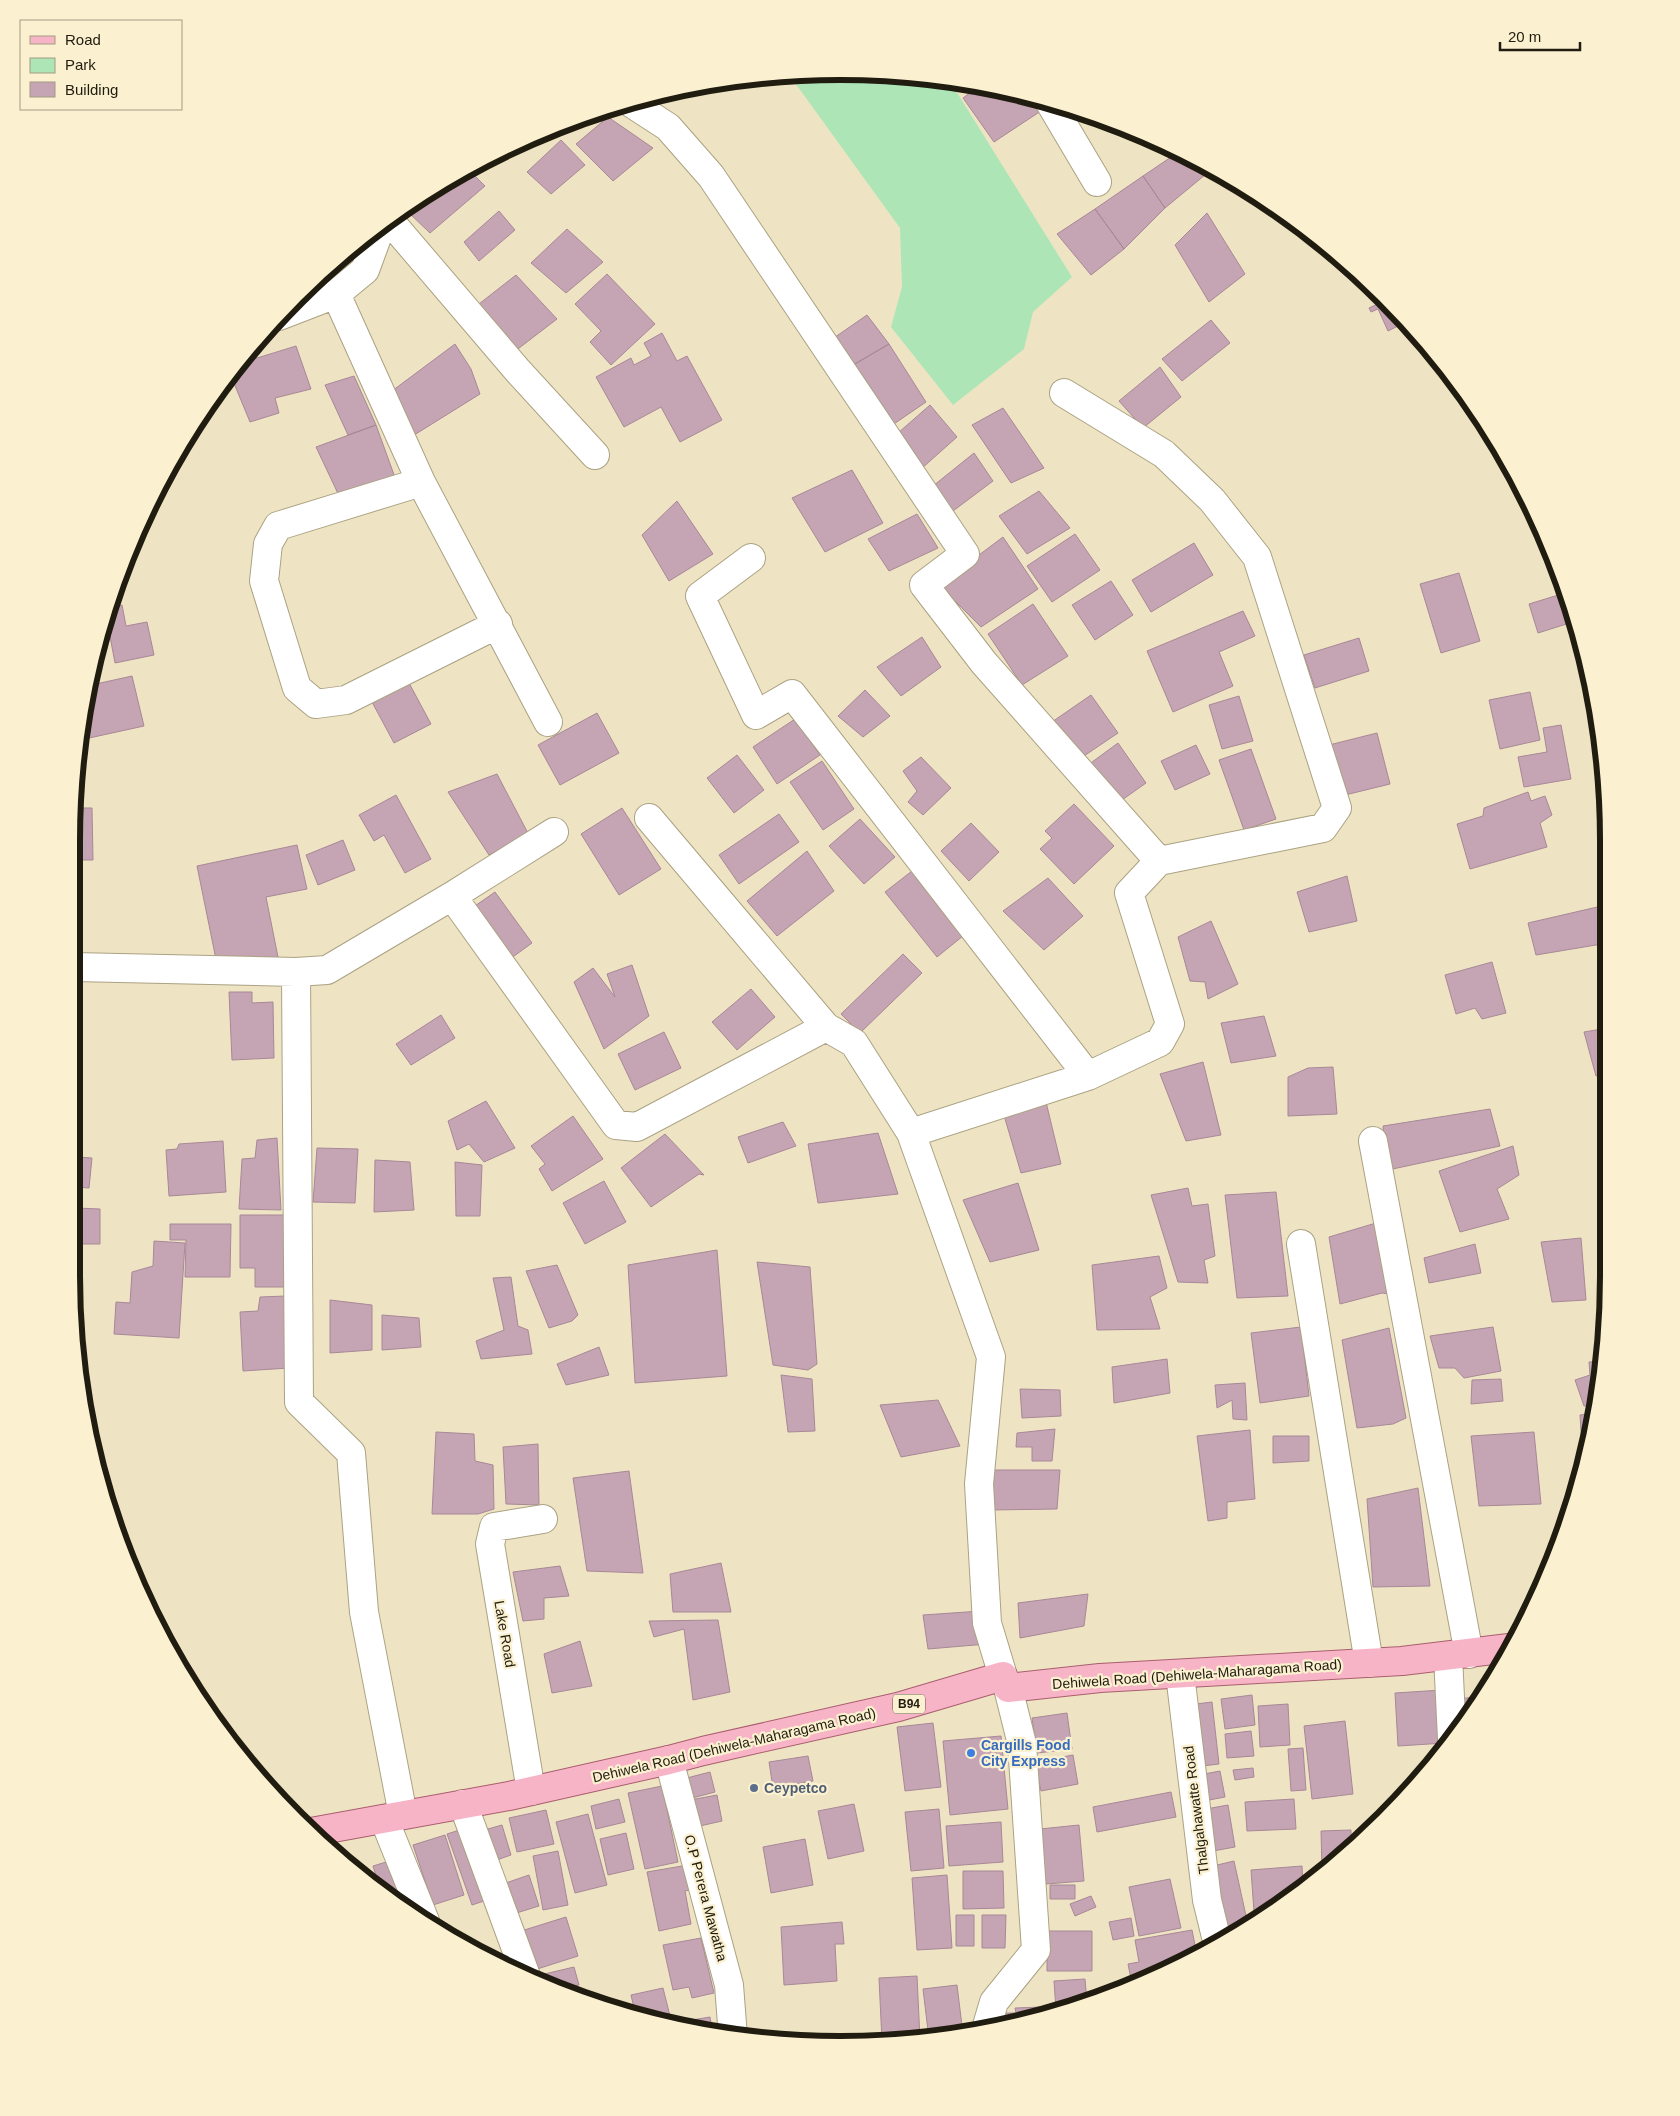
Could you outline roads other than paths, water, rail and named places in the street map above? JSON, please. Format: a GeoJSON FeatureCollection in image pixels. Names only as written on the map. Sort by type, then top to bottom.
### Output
{"type":"FeatureCollection","features":[{"type":"Feature","properties":{"kind":"main road","name":"Dehiwela Road (Dehiwela-Maharagama Road)"},"geometry":{"type":"LineString","coordinates":[[321,1830],[531,1791],[1005,1682],[1369,1663],[1502,1649]]}},
{"type":"Feature","properties":{"kind":"street"},"geometry":{"type":"LineString","coordinates":[[638,108],[668,127],[711,176],[965,554],[924,585],[984,663],[1159,861]]}},
{"type":"Feature","properties":{"kind":"street"},"geometry":{"type":"LineString","coordinates":[[1055,111],[1097,182]]}},
{"type":"Feature","properties":{"kind":"street"},"geometry":{"type":"LineString","coordinates":[[394,225],[518,371],[595,455]]}},
{"type":"Feature","properties":{"kind":"street"},"geometry":{"type":"LineString","coordinates":[[297,309],[336,294],[365,270],[377,237]]}},
{"type":"Feature","properties":{"kind":"street"},"geometry":{"type":"LineString","coordinates":[[336,294],[421,482],[498,624],[548,722]]}},
{"type":"Feature","properties":{"kind":"street"},"geometry":{"type":"LineString","coordinates":[[911,1133],[1088,1076],[1160,1042],[1170,1024],[1130,893],[1159,861],[1323,828],[1337,808],[1257,556],[1212,500],[1164,454],[1064,393]]}},
{"type":"Feature","properties":{"kind":"street"},"geometry":{"type":"LineString","coordinates":[[421,482],[278,526],[268,544],[264,582],[297,688],[316,704],[346,700],[498,624]]}},
{"type":"Feature","properties":{"kind":"street"},"geometry":{"type":"LineString","coordinates":[[751,558],[700,596],[756,715],[792,694],[1088,1076]]}},
{"type":"Feature","properties":{"kind":"street"},"geometry":{"type":"LineString","coordinates":[[648,818],[826,1027],[854,1043],[911,1133],[990,1357],[978,1484],[987,1623],[1022,1744],[1036,1950],[994,2002],[988,2021]]}},
{"type":"Feature","properties":{"kind":"street"},"geometry":{"type":"LineString","coordinates":[[80,967],[296,972],[327,970],[452,896],[554,832]]}},
{"type":"Feature","properties":{"kind":"street"},"geometry":{"type":"LineString","coordinates":[[452,896],[616,1125],[637,1127],[826,1027]]}},
{"type":"Feature","properties":{"kind":"street"},"geometry":{"type":"LineString","coordinates":[[296,972],[299,1402],[351,1452],[364,1612],[393,1817],[422,1910]]}},
{"type":"Feature","properties":{"kind":"street"},"geometry":{"type":"LineString","coordinates":[[1373,1141],[1459,1655],[1453,1725]]}},
{"type":"Feature","properties":{"kind":"street"},"geometry":{"type":"LineString","coordinates":[[1301,1244],[1369,1663]]}},
{"type":"Feature","properties":{"kind":"street","name":"Lake Road"},"geometry":{"type":"LineString","coordinates":[[531,1791],[490,1544],[494,1527],[543,1519]]}},
{"type":"Feature","properties":{"kind":"street","name":"Thalgahawatte Road"},"geometry":{"type":"LineString","coordinates":[[1180,1674],[1206,1900],[1216,1936]]}},
{"type":"Feature","properties":{"kind":"street","name":"O.P Perera Mawatha"},"geometry":{"type":"LineString","coordinates":[[670,1760],[729,1985],[732,2028]]}},
{"type":"Feature","properties":{"kind":"street"},"geometry":{"type":"LineString","coordinates":[[463,1804],[522,1966]]}},
{"type":"Feature","properties":{"kind":"place","name":"Cargills Food City Express"},"geometry":{"type":"Point","coordinates":[971,1753]}},
{"type":"Feature","properties":{"kind":"place","name":"Ceypetco"},"geometry":{"type":"Point","coordinates":[754,1788]}}]}
